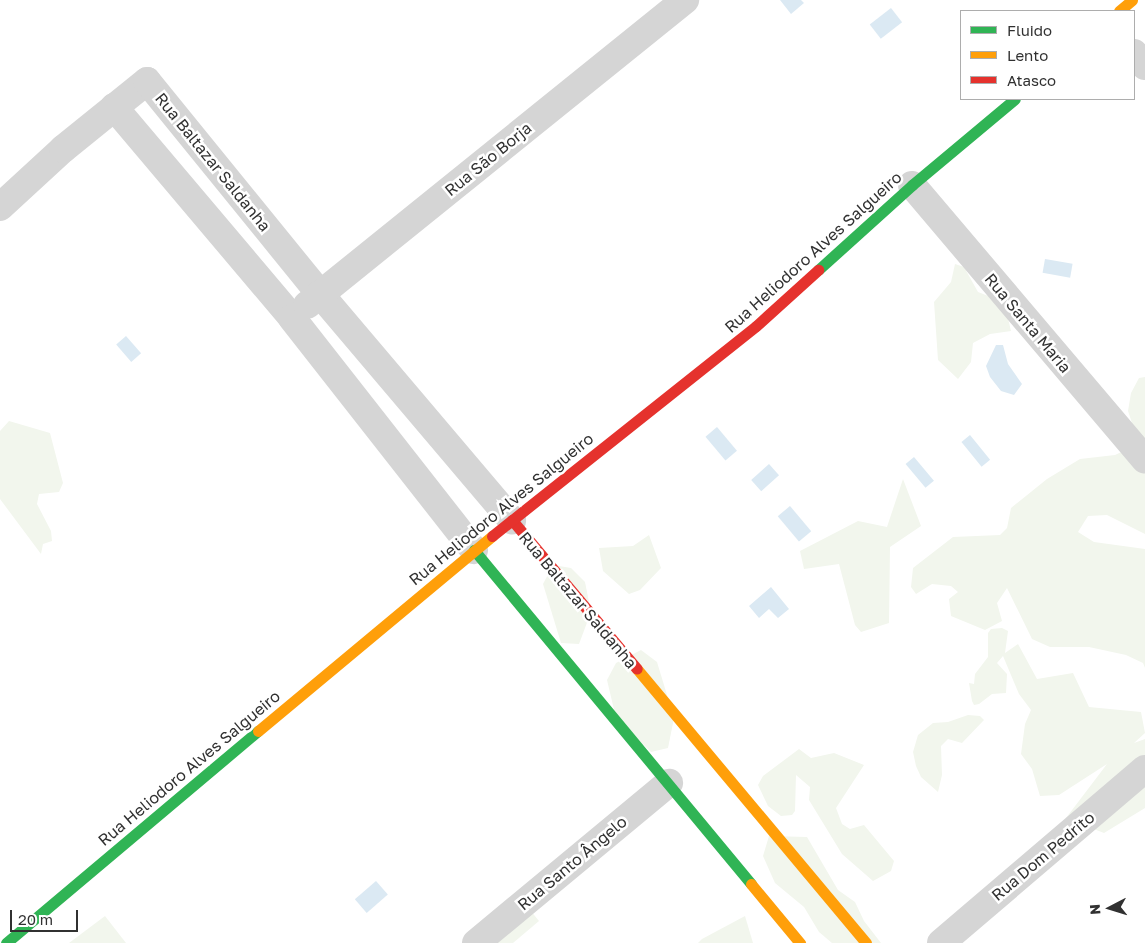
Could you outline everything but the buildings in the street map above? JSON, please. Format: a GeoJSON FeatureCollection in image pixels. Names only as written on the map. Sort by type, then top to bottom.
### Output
{"type":"FeatureCollection","features":[{"type":"Feature","properties":{"kind":"main road"},"geometry":{"type":"LineString","coordinates":[[1120,10],[1132,0]]}},
{"type":"Feature","properties":{"kind":"main road","name":"Rua Heliodoro Alves Salgueiro"},"geometry":{"type":"LineString","coordinates":[[6,943],[474,550],[756,326],[912,186],[1014,100]]}},
{"type":"Feature","properties":{"kind":"main road","name":"Rua Baltazar Saldanha"},"geometry":{"type":"LineString","coordinates":[[512,520],[866,943]]}},
{"type":"Feature","properties":{"kind":"main road"},"geometry":{"type":"LineString","coordinates":[[474,550],[800,943]]}},
{"type":"Feature","properties":{"kind":"street","name":"Rua São Borja"},"geometry":{"type":"LineString","coordinates":[[292,318],[685,0]]}},
{"type":"Feature","properties":{"kind":"street"},"geometry":{"type":"LineString","coordinates":[[1135,54],[1145,66]]}},
{"type":"Feature","properties":{"kind":"street","name":"Rua Baltazar Saldanha"},"geometry":{"type":"LineString","coordinates":[[0,207],[114,107],[147,81],[320,294],[512,520]]}},
{"type":"Feature","properties":{"kind":"street"},"geometry":{"type":"LineString","coordinates":[[114,107],[292,318],[474,550]]}},
{"type":"Feature","properties":{"kind":"street","name":"Rua Santa Maria"},"geometry":{"type":"LineString","coordinates":[[912,186],[1145,460]]}},
{"type":"Feature","properties":{"kind":"street","name":"Rua Dom Pedrito"},"geometry":{"type":"LineString","coordinates":[[941,943],[1145,769]]}},
{"type":"Feature","properties":{"kind":"street","name":"Rua Santo Ângelo"},"geometry":{"type":"LineString","coordinates":[[476,943],[669,783]]}},
{"type":"Feature","properties":{"kind":"shaded area"},"geometry":{"type":"Polygon","coordinates":[[[780,0],[801,0],[804,3],[791,14],[780,0]]]}},
{"type":"Feature","properties":{"kind":"shaded area"},"geometry":{"type":"Polygon","coordinates":[[[891,8],[902,22],[881,39],[870,25],[891,8]]]}},
{"type":"Feature","properties":{"kind":"shaded area"},"geometry":{"type":"Polygon","coordinates":[[[1045,259],[1073,264],[1070,278],[1043,273],[1045,259]]]}},
{"type":"Feature","properties":{"kind":"shaded area"},"geometry":{"type":"Polygon","coordinates":[[[955,264],[964,267],[978,292],[1004,302],[1011,331],[990,334],[973,343],[971,362],[958,379],[938,360],[934,302],[951,282],[955,264]]]}},
{"type":"Feature","properties":{"kind":"shaded area"},"geometry":{"type":"Polygon","coordinates":[[[126,336],[141,353],[131,362],[116,345],[126,336]]]}},
{"type":"Feature","properties":{"kind":"shaded area"},"geometry":{"type":"Polygon","coordinates":[[[996,345],[1003,345],[1008,364],[1022,384],[1014,395],[1001,391],[990,377],[986,366],[996,345]]]}},
{"type":"Feature","properties":{"kind":"shaded area"},"geometry":{"type":"Polygon","coordinates":[[[1145,377],[1145,534],[1107,515],[1088,516],[1078,532],[1094,542],[1145,549],[1145,668],[1143,663],[1126,655],[1089,647],[1050,647],[1032,639],[1007,588],[997,603],[1002,621],[985,630],[951,616],[949,599],[958,592],[951,586],[932,584],[916,594],[911,587],[913,568],[953,537],[1000,535],[1007,528],[1011,508],[1047,479],[1080,459],[1115,455],[1130,448],[1134,429],[1128,411],[1131,393],[1139,378],[1145,377]]]}},
{"type":"Feature","properties":{"kind":"shaded area"},"geometry":{"type":"Polygon","coordinates":[[[9,421],[50,433],[63,483],[59,492],[39,494],[37,504],[51,531],[52,541],[43,544],[41,554],[0,499],[0,431],[9,421]]]}},
{"type":"Feature","properties":{"kind":"shaded area"},"geometry":{"type":"Polygon","coordinates":[[[717,427],[737,451],[725,460],[706,437],[717,427]]]}},
{"type":"Feature","properties":{"kind":"shaded area"},"geometry":{"type":"Polygon","coordinates":[[[970,435],[990,460],[982,467],[961,442],[970,435]]]}},
{"type":"Feature","properties":{"kind":"shaded area"},"geometry":{"type":"Polygon","coordinates":[[[914,457],[934,481],[925,488],[906,464],[914,457]]]}},
{"type":"Feature","properties":{"kind":"shaded area"},"geometry":{"type":"Polygon","coordinates":[[[769,464],[779,475],[761,491],[751,480],[769,464]]]}},
{"type":"Feature","properties":{"kind":"shaded area"},"geometry":{"type":"Polygon","coordinates":[[[903,479],[921,526],[890,547],[889,623],[861,632],[855,625],[839,564],[804,569],[800,551],[858,521],[887,527],[903,479]]]}},
{"type":"Feature","properties":{"kind":"shaded area"},"geometry":{"type":"Polygon","coordinates":[[[790,506],[811,531],[799,542],[778,516],[790,506]]]}},
{"type":"Feature","properties":{"kind":"shaded area"},"geometry":{"type":"Polygon","coordinates":[[[649,535],[661,568],[640,590],[629,594],[603,571],[599,548],[633,546],[649,535]]]}},
{"type":"Feature","properties":{"kind":"shaded area"},"geometry":{"type":"Polygon","coordinates":[[[553,565],[571,568],[585,582],[591,612],[579,644],[561,643],[543,584],[553,565]]]}},
{"type":"Feature","properties":{"kind":"shaded area"},"geometry":{"type":"Polygon","coordinates":[[[771,587],[789,609],[778,618],[769,609],[759,618],[749,606],[771,587]]]}},
{"type":"Feature","properties":{"kind":"shaded area"},"geometry":{"type":"Polygon","coordinates":[[[1002,628],[1008,631],[1005,653],[1018,644],[1037,679],[1073,673],[1089,707],[1141,712],[1145,733],[1134,743],[1145,739],[1145,808],[1104,833],[1066,818],[1107,764],[1059,795],[1040,796],[1032,769],[1021,754],[1025,724],[1031,710],[1019,694],[1003,656],[997,663],[1007,674],[1006,693],[992,694],[979,704],[974,705],[972,701],[969,683],[974,684],[975,674],[988,657],[988,633],[991,629],[1002,628]]]}},
{"type":"Feature","properties":{"kind":"shaded area"},"geometry":{"type":"Polygon","coordinates":[[[641,650],[657,662],[674,718],[668,748],[651,752],[616,718],[607,680],[616,663],[641,650]]]}},
{"type":"Feature","properties":{"kind":"shaded area"},"geometry":{"type":"Polygon","coordinates":[[[968,715],[980,716],[984,720],[962,743],[948,739],[941,746],[942,775],[938,792],[921,777],[916,766],[913,752],[918,735],[933,723],[948,722],[968,715]]]}},
{"type":"Feature","properties":{"kind":"shaded area"},"geometry":{"type":"Polygon","coordinates":[[[799,749],[811,758],[834,753],[864,765],[836,808],[842,824],[850,829],[864,825],[894,861],[891,871],[873,881],[842,854],[809,800],[810,787],[796,775],[795,811],[792,815],[781,816],[768,806],[758,785],[763,776],[799,749]]]}},
{"type":"Feature","properties":{"kind":"shaded area"},"geometry":{"type":"Polygon","coordinates":[[[769,836],[807,837],[838,890],[855,902],[864,921],[881,943],[832,943],[819,932],[804,907],[775,883],[763,856],[769,836]]]}},
{"type":"Feature","properties":{"kind":"shaded area"},"geometry":{"type":"Polygon","coordinates":[[[376,881],[388,895],[367,913],[355,899],[376,881]]]}},
{"type":"Feature","properties":{"kind":"shaded area"},"geometry":{"type":"Polygon","coordinates":[[[526,905],[539,921],[513,943],[482,943],[526,905]]]}},
{"type":"Feature","properties":{"kind":"shaded area"},"geometry":{"type":"Polygon","coordinates":[[[105,916],[126,943],[69,943],[105,916]]]}},
{"type":"Feature","properties":{"kind":"shaded area"},"geometry":{"type":"Polygon","coordinates":[[[745,916],[753,943],[698,943],[702,939],[745,916]]]}},
{"type":"Feature","properties":{"kind":"traffic: fast"},"geometry":{"type":"LineString","coordinates":[[818,270],[912,185],[1014,100]]}},
{"type":"Feature","properties":{"kind":"traffic: fast"},"geometry":{"type":"LineString","coordinates":[[474,550],[751,884]]}},
{"type":"Feature","properties":{"kind":"traffic: fast"},"geometry":{"type":"LineString","coordinates":[[6,943],[258,731]]}},
{"type":"Feature","properties":{"kind":"traffic: slow"},"geometry":{"type":"LineString","coordinates":[[1120,10],[1132,0]]}},
{"type":"Feature","properties":{"kind":"traffic: slow"},"geometry":{"type":"LineString","coordinates":[[258,731],[492,536]]}},
{"type":"Feature","properties":{"kind":"traffic: slow"},"geometry":{"type":"LineString","coordinates":[[637,669],[866,943]]}},
{"type":"Feature","properties":{"kind":"traffic: slow"},"geometry":{"type":"LineString","coordinates":[[751,884],[800,943]]}},
{"type":"Feature","properties":{"kind":"traffic: jam"},"geometry":{"type":"LineString","coordinates":[[492,536],[756,326],[818,270]]}},
{"type":"Feature","properties":{"kind":"traffic: jam"},"geometry":{"type":"LineString","coordinates":[[512,520],[637,669]]}}]}
